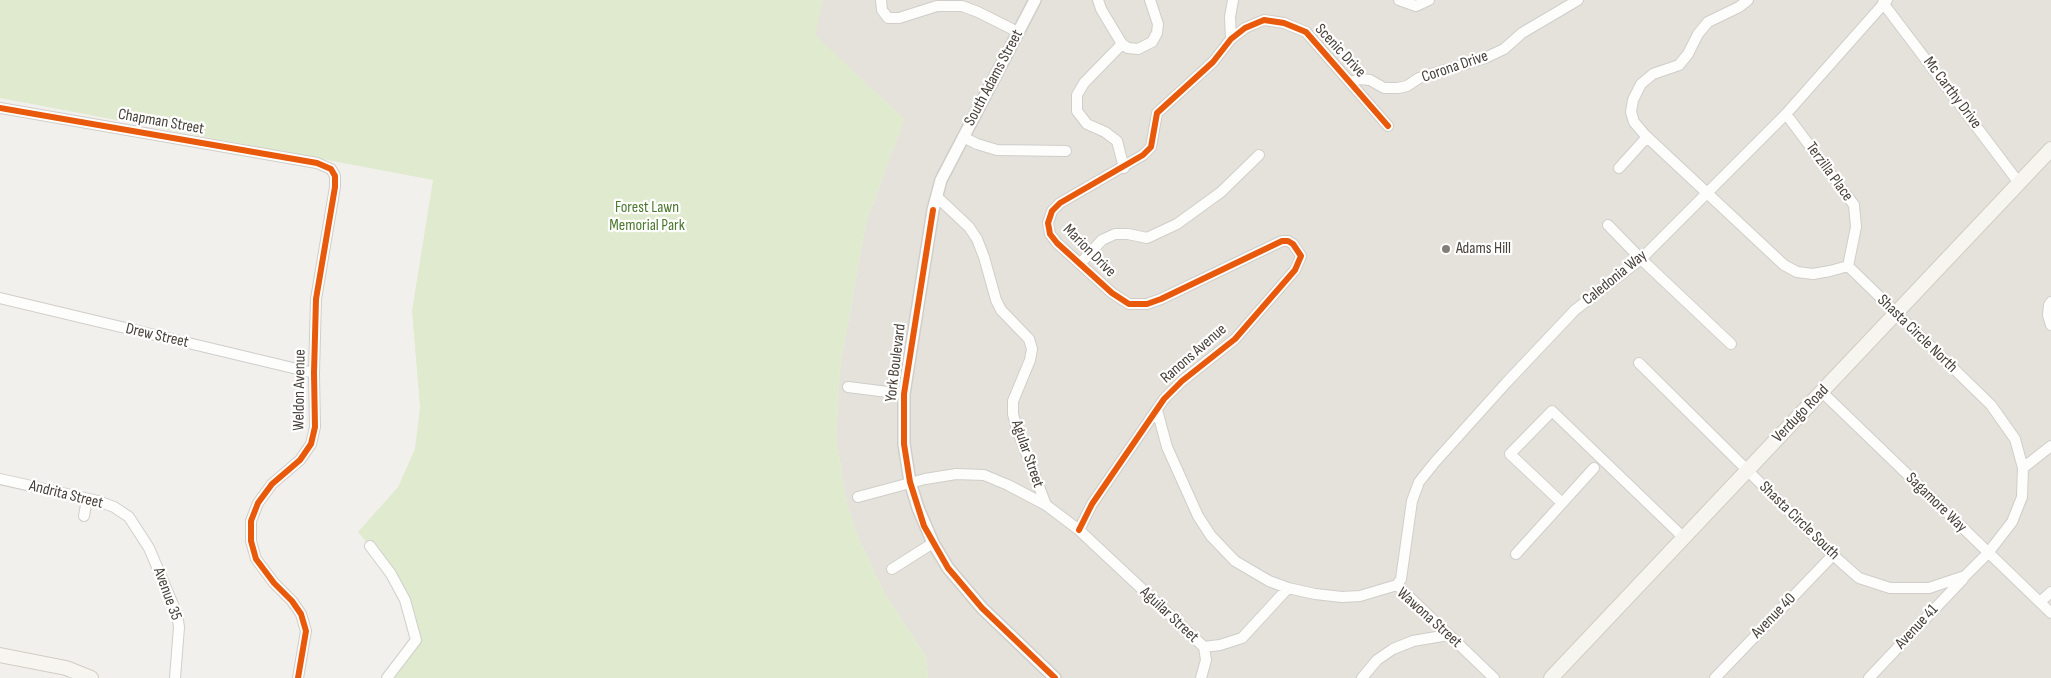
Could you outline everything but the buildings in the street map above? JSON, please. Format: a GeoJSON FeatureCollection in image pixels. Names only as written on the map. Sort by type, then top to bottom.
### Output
{"type":"FeatureCollection","features":[{"type":"Feature","properties":{"kind":"main road","name":"Verdugo Road"},"geometry":{"type":"LineString","coordinates":[[1551,678],[2051,149]]}},
{"type":"Feature","properties":{"kind":"main road"},"geometry":{"type":"LineString","coordinates":[[0,654],[66,668],[91,678]]}},
{"type":"Feature","properties":{"kind":"street"},"geometry":{"type":"LineString","coordinates":[[881,0],[882,10],[888,18],[899,18],[952,2],[978,12],[1018,32]]}},
{"type":"Feature","properties":{"kind":"street","name":"South Adams Street"},"geometry":{"type":"LineString","coordinates":[[953,156],[1035,0]]}},
{"type":"Feature","properties":{"kind":"street"},"geometry":{"type":"LineString","coordinates":[[1098,0],[1101,9],[1122,44],[1128,48],[1138,48],[1152,42],[1157,33],[1158,24],[1150,0]]}},
{"type":"Feature","properties":{"kind":"street"},"geometry":{"type":"LineString","coordinates":[[1231,39],[1230,17],[1233,0]]}},
{"type":"Feature","properties":{"kind":"street"},"geometry":{"type":"LineString","coordinates":[[1399,0],[1416,6],[1429,0]]}},
{"type":"Feature","properties":{"kind":"street","name":"Corona Drive"},"geometry":{"type":"LineString","coordinates":[[1351,82],[1360,79],[1370,80],[1384,88],[1398,88],[1407,86],[1419,78],[1485,58],[1504,48],[1522,33],[1578,0]]}},
{"type":"Feature","properties":{"kind":"street"},"geometry":{"type":"LineString","coordinates":[[1748,0],[1739,7],[1708,22],[1698,34],[1680,65],[1653,74],[1642,84],[1633,100],[1631,112],[1634,122],[1647,137],[1784,265],[1797,272],[1813,274],[1830,272],[1848,266]]}},
{"type":"Feature","properties":{"kind":"street","name":"Caledonia Way"},"geometry":{"type":"LineString","coordinates":[[1397,585],[1401,579],[1412,501],[1419,482],[1435,462],[1575,310],[1641,259],[1786,114],[1885,2]]}},
{"type":"Feature","properties":{"kind":"street","name":"Mc Carthy Drive"},"geometry":{"type":"LineString","coordinates":[[1885,2],[2019,183]]}},
{"type":"Feature","properties":{"kind":"street","name":"Scenic Drive"},"geometry":{"type":"LineString","coordinates":[[1231,39],[1245,28],[1264,20],[1284,23],[1306,32],[1388,126]]}},
{"type":"Feature","properties":{"kind":"street","name":"Marion Drive"},"geometry":{"type":"LineString","coordinates":[[1231,39],[1213,62],[1157,113],[1152,147],[1124,168],[1060,203],[1052,211],[1048,223],[1050,234],[1112,293],[1129,304],[1147,304],[1282,241],[1288,241],[1293,244],[1301,256]]}},
{"type":"Feature","properties":{"kind":"street"},"geometry":{"type":"LineString","coordinates":[[1122,44],[1084,83],[1077,95],[1076,103],[1077,111],[1087,124],[1105,132],[1116,140],[1124,168]]}},
{"type":"Feature","properties":{"kind":"street","name":"Chapman Street"},"geometry":{"type":"LineString","coordinates":[[0,108],[317,163]]}},
{"type":"Feature","properties":{"kind":"street","name":"Terzilla Place"},"geometry":{"type":"LineString","coordinates":[[1786,114],[1854,205],[1856,227],[1848,266]]}},
{"type":"Feature","properties":{"kind":"street"},"geometry":{"type":"LineString","coordinates":[[963,137],[977,144],[997,150],[1066,151]]}},
{"type":"Feature","properties":{"kind":"street"},"geometry":{"type":"LineString","coordinates":[[1619,168],[1647,137]]}},
{"type":"Feature","properties":{"kind":"street"},"geometry":{"type":"LineString","coordinates":[[1080,264],[1102,240],[1115,234],[1128,234],[1147,238],[1177,224],[1221,192],[1259,155]]}},
{"type":"Feature","properties":{"kind":"street","name":"York Boulevard"},"geometry":{"type":"LineString","coordinates":[[953,156],[941,180],[937,197],[904,394],[904,444],[910,482],[924,526],[933,543],[964,589],[1055,678]]}},
{"type":"Feature","properties":{"kind":"street","name":"Weldon Avenue"},"geometry":{"type":"LineString","coordinates":[[298,678],[306,632],[301,614],[256,559],[251,541],[251,521],[258,503],[272,484],[300,460],[311,444],[315,427],[316,299],[335,187],[331,169],[317,163]]}},
{"type":"Feature","properties":{"kind":"street","name":"Agular Street"},"geometry":{"type":"LineString","coordinates":[[937,197],[969,227],[980,248],[996,300],[1002,310],[1029,339],[1032,349],[1031,354],[1013,401],[1013,414],[1046,505]]}},
{"type":"Feature","properties":{"kind":"street"},"geometry":{"type":"LineString","coordinates":[[1608,225],[1731,344]]}},
{"type":"Feature","properties":{"kind":"street","name":"Ranons Avenue"},"geometry":{"type":"LineString","coordinates":[[1079,530],[1092,504],[1164,399],[1182,381],[1235,339],[1295,270],[1301,256]]}},
{"type":"Feature","properties":{"kind":"street","name":"Shasta Circle North"},"geometry":{"type":"LineString","coordinates":[[1848,266],[1991,405],[2015,439],[2023,468],[2022,497],[2012,522],[1988,553]]}},
{"type":"Feature","properties":{"kind":"street","name":"Drew Street"},"geometry":{"type":"LineString","coordinates":[[0,298],[314,373]]}},
{"type":"Feature","properties":{"kind":"street"},"geometry":{"type":"LineString","coordinates":[[2051,302],[2048,315],[2051,326]]}},
{"type":"Feature","properties":{"kind":"street","name":"Shasta Circle South"},"geometry":{"type":"LineString","coordinates":[[1639,363],[1747,471],[1859,578],[1890,588],[1929,588],[1965,576],[1988,553]]}},
{"type":"Feature","properties":{"kind":"street"},"geometry":{"type":"LineString","coordinates":[[848,387],[904,394]]}},
{"type":"Feature","properties":{"kind":"street","name":"Sagamore Way"},"geometry":{"type":"LineString","coordinates":[[1822,392],[2051,613]]}},
{"type":"Feature","properties":{"kind":"street","name":"Wawona Street"},"geometry":{"type":"LineString","coordinates":[[1156,410],[1167,447],[1198,516],[1211,536],[1235,561],[1269,581],[1288,588],[1315,594],[1342,597],[1360,596],[1397,585],[1494,678]]}},
{"type":"Feature","properties":{"kind":"street"},"geometry":{"type":"LineString","coordinates":[[1562,503],[1510,454],[1552,411],[1683,537]]}},
{"type":"Feature","properties":{"kind":"street"},"geometry":{"type":"LineString","coordinates":[[2023,468],[2051,446]]}},
{"type":"Feature","properties":{"kind":"street"},"geometry":{"type":"LineString","coordinates":[[1516,554],[1594,468]]}},
{"type":"Feature","properties":{"kind":"street"},"geometry":{"type":"LineString","coordinates":[[858,497],[910,482],[956,474],[984,476],[1008,485],[1046,505],[1079,530]]}},
{"type":"Feature","properties":{"kind":"street","name":"Andrita Street"},"geometry":{"type":"LineString","coordinates":[[0,479],[87,499],[114,507],[129,517]]}},
{"type":"Feature","properties":{"kind":"street"},"geometry":{"type":"LineString","coordinates":[[84,516],[87,499]]}},
{"type":"Feature","properties":{"kind":"street","name":"Avenue 35"},"geometry":{"type":"LineString","coordinates":[[129,517],[149,548],[177,614],[179,627],[176,678]]}},
{"type":"Feature","properties":{"kind":"street","name":"Aguilar Street"},"geometry":{"type":"LineString","coordinates":[[1079,530],[1204,646],[1220,645],[1242,638],[1288,588]]}},
{"type":"Feature","properties":{"kind":"street"},"geometry":{"type":"LineString","coordinates":[[892,569],[933,543]]}},
{"type":"Feature","properties":{"kind":"street"},"geometry":{"type":"LineString","coordinates":[[370,546],[392,574],[405,600],[416,640],[387,678]]}},
{"type":"Feature","properties":{"kind":"street","name":"Avenue 40"},"geometry":{"type":"LineString","coordinates":[[1715,678],[1833,555]]}},
{"type":"Feature","properties":{"kind":"street","name":"Avenue 41"},"geometry":{"type":"LineString","coordinates":[[1869,678],[1965,576]]}},
{"type":"Feature","properties":{"kind":"street"},"geometry":{"type":"LineString","coordinates":[[2040,602],[2051,592]]}},
{"type":"Feature","properties":{"kind":"street"},"geometry":{"type":"LineString","coordinates":[[1362,678],[1377,660],[1393,649],[1413,641],[1448,635]]}},
{"type":"Feature","properties":{"kind":"street"},"geometry":{"type":"LineString","coordinates":[[1201,678],[1206,660],[1204,646]]}},
{"type":"Feature","properties":{"kind":"shaded area"},"geometry":{"type":"Polygon","coordinates":[[[823,0],[2051,0],[2051,678],[928,678],[926,657],[885,594],[858,537],[847,504],[836,437],[840,368],[866,223],[904,119],[814,35],[823,0]]]}},
{"type":"Feature","properties":{"kind":"green space","name":"Forest Lawn Memorial Park"},"geometry":{"type":"Polygon","coordinates":[[[0,0],[823,0],[815,35],[904,119],[866,223],[840,368],[836,437],[847,504],[858,537],[885,594],[926,657],[928,678],[389,678],[407,659],[413,624],[384,564],[358,532],[398,487],[415,449],[420,407],[412,311],[433,180],[0,98],[0,0]]]}},
{"type":"Feature","properties":{"kind":"cycle path"},"geometry":{"type":"LineString","coordinates":[[1079,530],[1092,504],[1164,399],[1182,381],[1235,339],[1295,270],[1301,256],[1293,244],[1288,241],[1282,241],[1161,299],[1147,304],[1129,304],[1112,293],[1057,243],[1050,234],[1048,223],[1052,211],[1060,203],[1143,155],[1151,147],[1157,113],[1213,62],[1231,39],[1245,28],[1264,20],[1284,23],[1306,32],[1388,126]]}},
{"type":"Feature","properties":{"kind":"cycle path"},"geometry":{"type":"LineString","coordinates":[[0,108],[317,163],[331,169],[335,176],[335,187],[316,299],[315,427],[311,444],[300,460],[272,484],[258,503],[251,521],[251,541],[256,559],[301,614],[306,631],[298,678]]}},
{"type":"Feature","properties":{"kind":"cycle path"},"geometry":{"type":"LineString","coordinates":[[933,210],[904,394],[904,444],[910,482],[924,526],[948,568],[982,608],[1055,678]]}},
{"type":"Feature","properties":{"kind":"place","name":"Adams Hill"},"geometry":{"type":"Point","coordinates":[1446,249]}}]}
